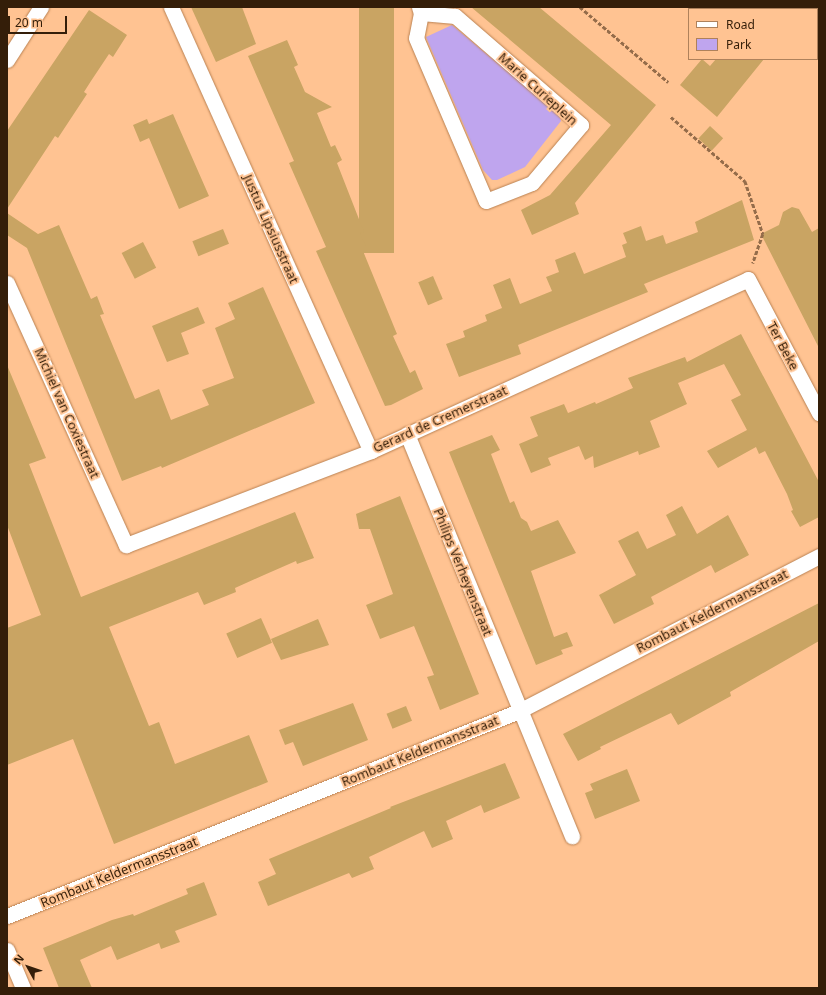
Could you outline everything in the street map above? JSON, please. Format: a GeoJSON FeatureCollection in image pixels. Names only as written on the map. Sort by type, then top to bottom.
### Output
{"type":"FeatureCollection","features":[{"type":"Feature","properties":{"kind":"street"},"geometry":{"type":"LineString","coordinates":[[7,60],[42,7]]}},
{"type":"Feature","properties":{"kind":"street","name":"Justus Lipsiusstraat"},"geometry":{"type":"LineString","coordinates":[[171,7],[371,451]]}},
{"type":"Feature","properties":{"kind":"street","name":"Marie Curieplein"},"geometry":{"type":"LineString","coordinates":[[420,10],[455,16],[581,125],[532,183],[486,201],[416,38],[420,10]]}},
{"type":"Feature","properties":{"kind":"street","name":"Gerard de Cremerstraat"},"geometry":{"type":"LineString","coordinates":[[126,545],[371,451],[748,279]]}},
{"type":"Feature","properties":{"kind":"street","name":"Ter Beke"},"geometry":{"type":"LineString","coordinates":[[748,279],[819,413]]}},
{"type":"Feature","properties":{"kind":"street","name":"Michiel van Coxiestraat"},"geometry":{"type":"LineString","coordinates":[[7,283],[126,545]]}},
{"type":"Feature","properties":{"kind":"street","name":"Philips Verheyenstraat"},"geometry":{"type":"LineString","coordinates":[[407,434],[572,837]]}},
{"type":"Feature","properties":{"kind":"street","name":"Rombaut Keldermansstraat"},"geometry":{"type":"LineString","coordinates":[[7,916],[519,710],[819,556]]}},
{"type":"Feature","properties":{"kind":"street"},"geometry":{"type":"LineString","coordinates":[[7,950],[23,988]]}},
{"type":"Feature","properties":{"kind":"path"},"geometry":{"type":"LineString","coordinates":[[580,7],[668,82]]}},
{"type":"Feature","properties":{"kind":"path"},"geometry":{"type":"LineString","coordinates":[[671,117],[745,181],[763,234],[748,279]]}},
{"type":"Feature","properties":{"kind":"green space"},"geometry":{"type":"Polygon","coordinates":[[[452,25],[559,115],[561,121],[525,167],[497,180],[492,180],[483,170],[426,37],[452,25]]]}},
{"type":"Feature","properties":{"kind":"building"},"geometry":{"type":"Polygon","coordinates":[[[191,7],[242,7],[256,44],[216,62],[191,7]]]}},
{"type":"Feature","properties":{"kind":"building"},"geometry":{"type":"Polygon","coordinates":[[[359,7],[394,7],[394,253],[359,253],[359,7]]]}},
{"type":"Feature","properties":{"kind":"building"},"geometry":{"type":"Polygon","coordinates":[[[471,7],[539,7],[656,105],[575,203],[579,214],[532,235],[521,210],[550,195],[611,125],[471,7]]]}},
{"type":"Feature","properties":{"kind":"building"},"geometry":{"type":"Polygon","coordinates":[[[89,10],[127,35],[113,57],[109,54],[84,92],[87,94],[58,138],[55,136],[7,209],[7,131],[89,10]]]}},
{"type":"Feature","properties":{"kind":"building"},"geometry":{"type":"Polygon","coordinates":[[[287,40],[298,65],[294,67],[305,92],[332,107],[317,113],[331,147],[335,145],[342,160],[337,163],[364,232],[360,233],[367,249],[363,251],[397,334],[393,336],[410,373],[415,370],[423,389],[391,405],[385,406],[316,251],[326,247],[289,163],[294,161],[248,56],[287,40]]]}},
{"type":"Feature","properties":{"kind":"building"},"geometry":{"type":"Polygon","coordinates":[[[701,60],[710,66],[715,60],[763,60],[717,117],[680,85],[701,60]]]}},
{"type":"Feature","properties":{"kind":"building"},"geometry":{"type":"Polygon","coordinates":[[[173,114],[209,196],[179,209],[149,138],[140,142],[133,125],[147,119],[149,124],[173,114]]]}},
{"type":"Feature","properties":{"kind":"building"},"geometry":{"type":"Polygon","coordinates":[[[710,126],[723,138],[712,151],[698,138],[710,126]]]}},
{"type":"Feature","properties":{"kind":"building"},"geometry":{"type":"Polygon","coordinates":[[[742,200],[754,240],[644,284],[648,292],[518,345],[521,354],[459,377],[446,344],[465,337],[463,331],[487,321],[485,315],[502,308],[493,285],[510,278],[520,304],[552,291],[546,277],[559,272],[555,260],[575,252],[584,274],[626,257],[622,245],[627,243],[623,233],[641,226],[646,241],[663,235],[666,244],[698,232],[695,222],[742,200]]]}},
{"type":"Feature","properties":{"kind":"building"},"geometry":{"type":"Polygon","coordinates":[[[792,207],[799,209],[812,232],[819,228],[819,348],[761,234],[779,225],[783,212],[792,207]]]}},
{"type":"Feature","properties":{"kind":"building"},"geometry":{"type":"Polygon","coordinates":[[[7,213],[38,234],[59,225],[91,299],[97,296],[104,314],[100,315],[135,399],[159,389],[171,420],[209,405],[202,390],[234,378],[215,328],[235,319],[228,303],[263,287],[315,403],[162,468],[161,466],[122,481],[27,248],[7,235],[7,213]]]}},
{"type":"Feature","properties":{"kind":"building"},"geometry":{"type":"Polygon","coordinates":[[[223,229],[229,244],[198,256],[192,241],[223,229]]]}},
{"type":"Feature","properties":{"kind":"building"},"geometry":{"type":"Polygon","coordinates":[[[143,242],[156,268],[135,279],[122,253],[143,242]]]}},
{"type":"Feature","properties":{"kind":"building"},"geometry":{"type":"Polygon","coordinates":[[[433,276],[443,299],[428,305],[418,282],[433,276]]]}},
{"type":"Feature","properties":{"kind":"building"},"geometry":{"type":"Polygon","coordinates":[[[198,307],[205,323],[181,333],[189,354],[167,362],[152,326],[198,307]]]}},
{"type":"Feature","properties":{"kind":"building"},"geometry":{"type":"Polygon","coordinates":[[[741,334],[819,482],[819,517],[800,527],[791,511],[793,510],[787,494],[765,451],[759,454],[756,447],[718,468],[707,451],[747,430],[731,400],[741,395],[724,364],[678,383],[687,404],[650,421],[660,447],[639,455],[638,451],[594,468],[593,456],[585,460],[579,446],[548,458],[551,465],[531,473],[519,444],[538,436],[530,417],[564,404],[568,413],[595,402],[596,404],[633,388],[628,378],[685,357],[687,362],[741,334]]]}},
{"type":"Feature","properties":{"kind":"building"},"geometry":{"type":"Polygon","coordinates":[[[7,365],[46,458],[29,464],[81,597],[295,512],[314,558],[297,564],[296,561],[235,588],[236,592],[204,605],[198,592],[109,627],[149,726],[159,722],[175,764],[249,735],[268,782],[114,844],[73,739],[7,765],[7,628],[41,615],[7,525],[7,365]]]}},
{"type":"Feature","properties":{"kind":"building"},"geometry":{"type":"Polygon","coordinates":[[[492,435],[500,450],[491,454],[510,503],[514,501],[521,518],[527,522],[531,531],[558,520],[576,553],[531,571],[554,637],[567,632],[573,646],[561,650],[563,654],[536,665],[449,452],[492,435]]]}},
{"type":"Feature","properties":{"kind":"building"},"geometry":{"type":"Polygon","coordinates":[[[400,496],[479,694],[440,710],[427,677],[434,675],[414,626],[380,639],[366,605],[393,594],[370,529],[359,529],[356,514],[400,496]]]}},
{"type":"Feature","properties":{"kind":"building"},"geometry":{"type":"Polygon","coordinates":[[[682,506],[697,534],[728,515],[749,555],[715,573],[711,565],[651,597],[654,604],[614,624],[599,595],[636,575],[618,541],[638,531],[647,549],[676,535],[666,515],[682,506]]]}},
{"type":"Feature","properties":{"kind":"building"},"geometry":{"type":"Polygon","coordinates":[[[819,603],[819,641],[730,692],[731,696],[678,725],[671,713],[600,747],[601,749],[578,761],[563,734],[819,603]]]}},
{"type":"Feature","properties":{"kind":"building"},"geometry":{"type":"Polygon","coordinates":[[[261,618],[272,643],[237,658],[226,633],[261,618]]]}},
{"type":"Feature","properties":{"kind":"building"},"geometry":{"type":"Polygon","coordinates":[[[318,619],[329,645],[281,660],[271,639],[318,619]]]}},
{"type":"Feature","properties":{"kind":"building"},"geometry":{"type":"Polygon","coordinates":[[[353,703],[368,740],[303,766],[293,742],[285,745],[279,730],[353,703]]]}},
{"type":"Feature","properties":{"kind":"building"},"geometry":{"type":"Polygon","coordinates":[[[406,706],[412,721],[393,729],[387,714],[406,706]]]}},
{"type":"Feature","properties":{"kind":"building"},"geometry":{"type":"Polygon","coordinates":[[[505,763],[520,798],[484,813],[481,805],[446,821],[453,839],[432,848],[424,831],[369,857],[374,869],[352,878],[349,873],[268,906],[258,882],[276,874],[269,859],[391,808],[390,807],[505,763]]]}},
{"type":"Feature","properties":{"kind":"building"},"geometry":{"type":"Polygon","coordinates":[[[627,769],[640,801],[595,819],[585,793],[593,790],[590,784],[627,769]]]}},
{"type":"Feature","properties":{"kind":"building"},"geometry":{"type":"Polygon","coordinates":[[[204,882],[217,915],[175,931],[180,942],[161,949],[159,943],[117,960],[111,946],[80,960],[92,988],[59,988],[43,948],[112,920],[133,914],[134,916],[188,894],[186,889],[204,882]]]}}]}
